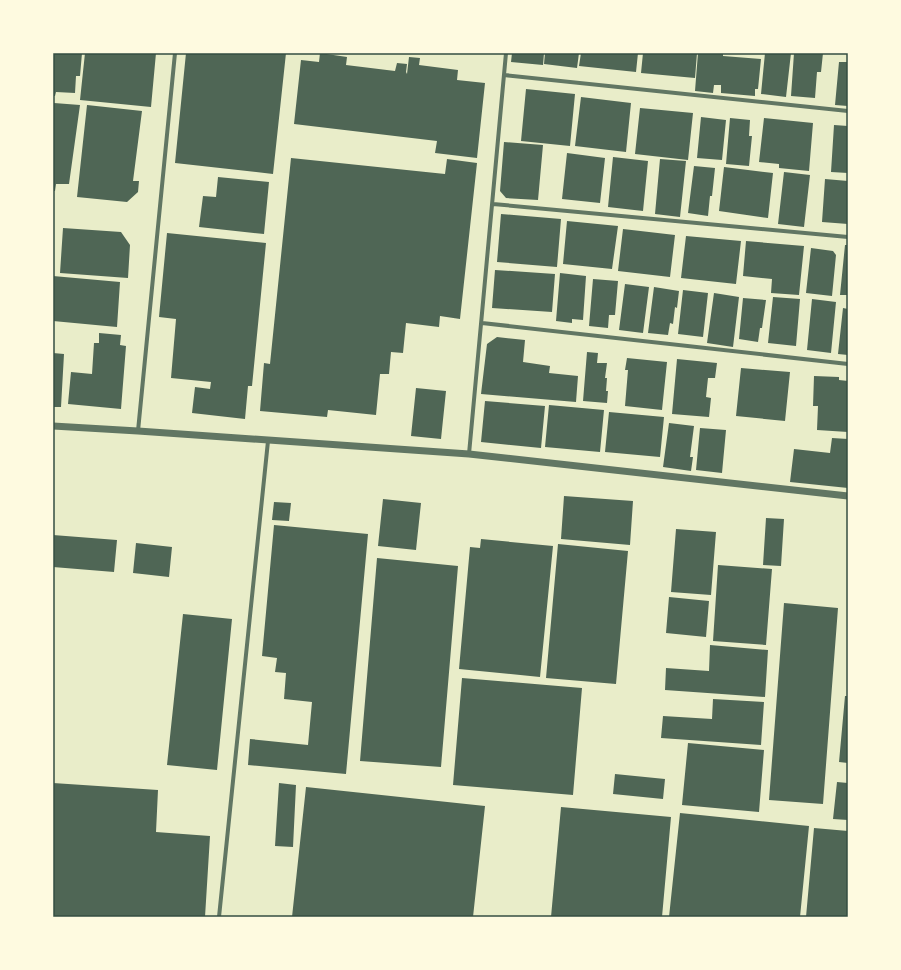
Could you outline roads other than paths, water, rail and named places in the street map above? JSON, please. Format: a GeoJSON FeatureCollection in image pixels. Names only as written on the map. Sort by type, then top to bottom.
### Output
{"type":"FeatureCollection","features":[{"type":"Feature","properties":{"kind":"street"},"geometry":{"type":"LineString","coordinates":[[138,430],[175,53]]}},
{"type":"Feature","properties":{"kind":"street"},"geometry":{"type":"LineString","coordinates":[[469,454],[506,53]]}},
{"type":"Feature","properties":{"kind":"street"},"geometry":{"type":"LineString","coordinates":[[504,75],[848,111]]}},
{"type":"Feature","properties":{"kind":"street"},"geometry":{"type":"LineString","coordinates":[[493,204],[848,237]]}},
{"type":"Feature","properties":{"kind":"street"},"geometry":{"type":"LineString","coordinates":[[482,323],[848,364]]}},
{"type":"Feature","properties":{"kind":"street"},"geometry":{"type":"LineString","coordinates":[[53,426],[138,430],[268,441],[469,454],[848,496]]}},
{"type":"Feature","properties":{"kind":"street"},"geometry":{"type":"LineString","coordinates":[[219,917],[268,441]]}}]}
